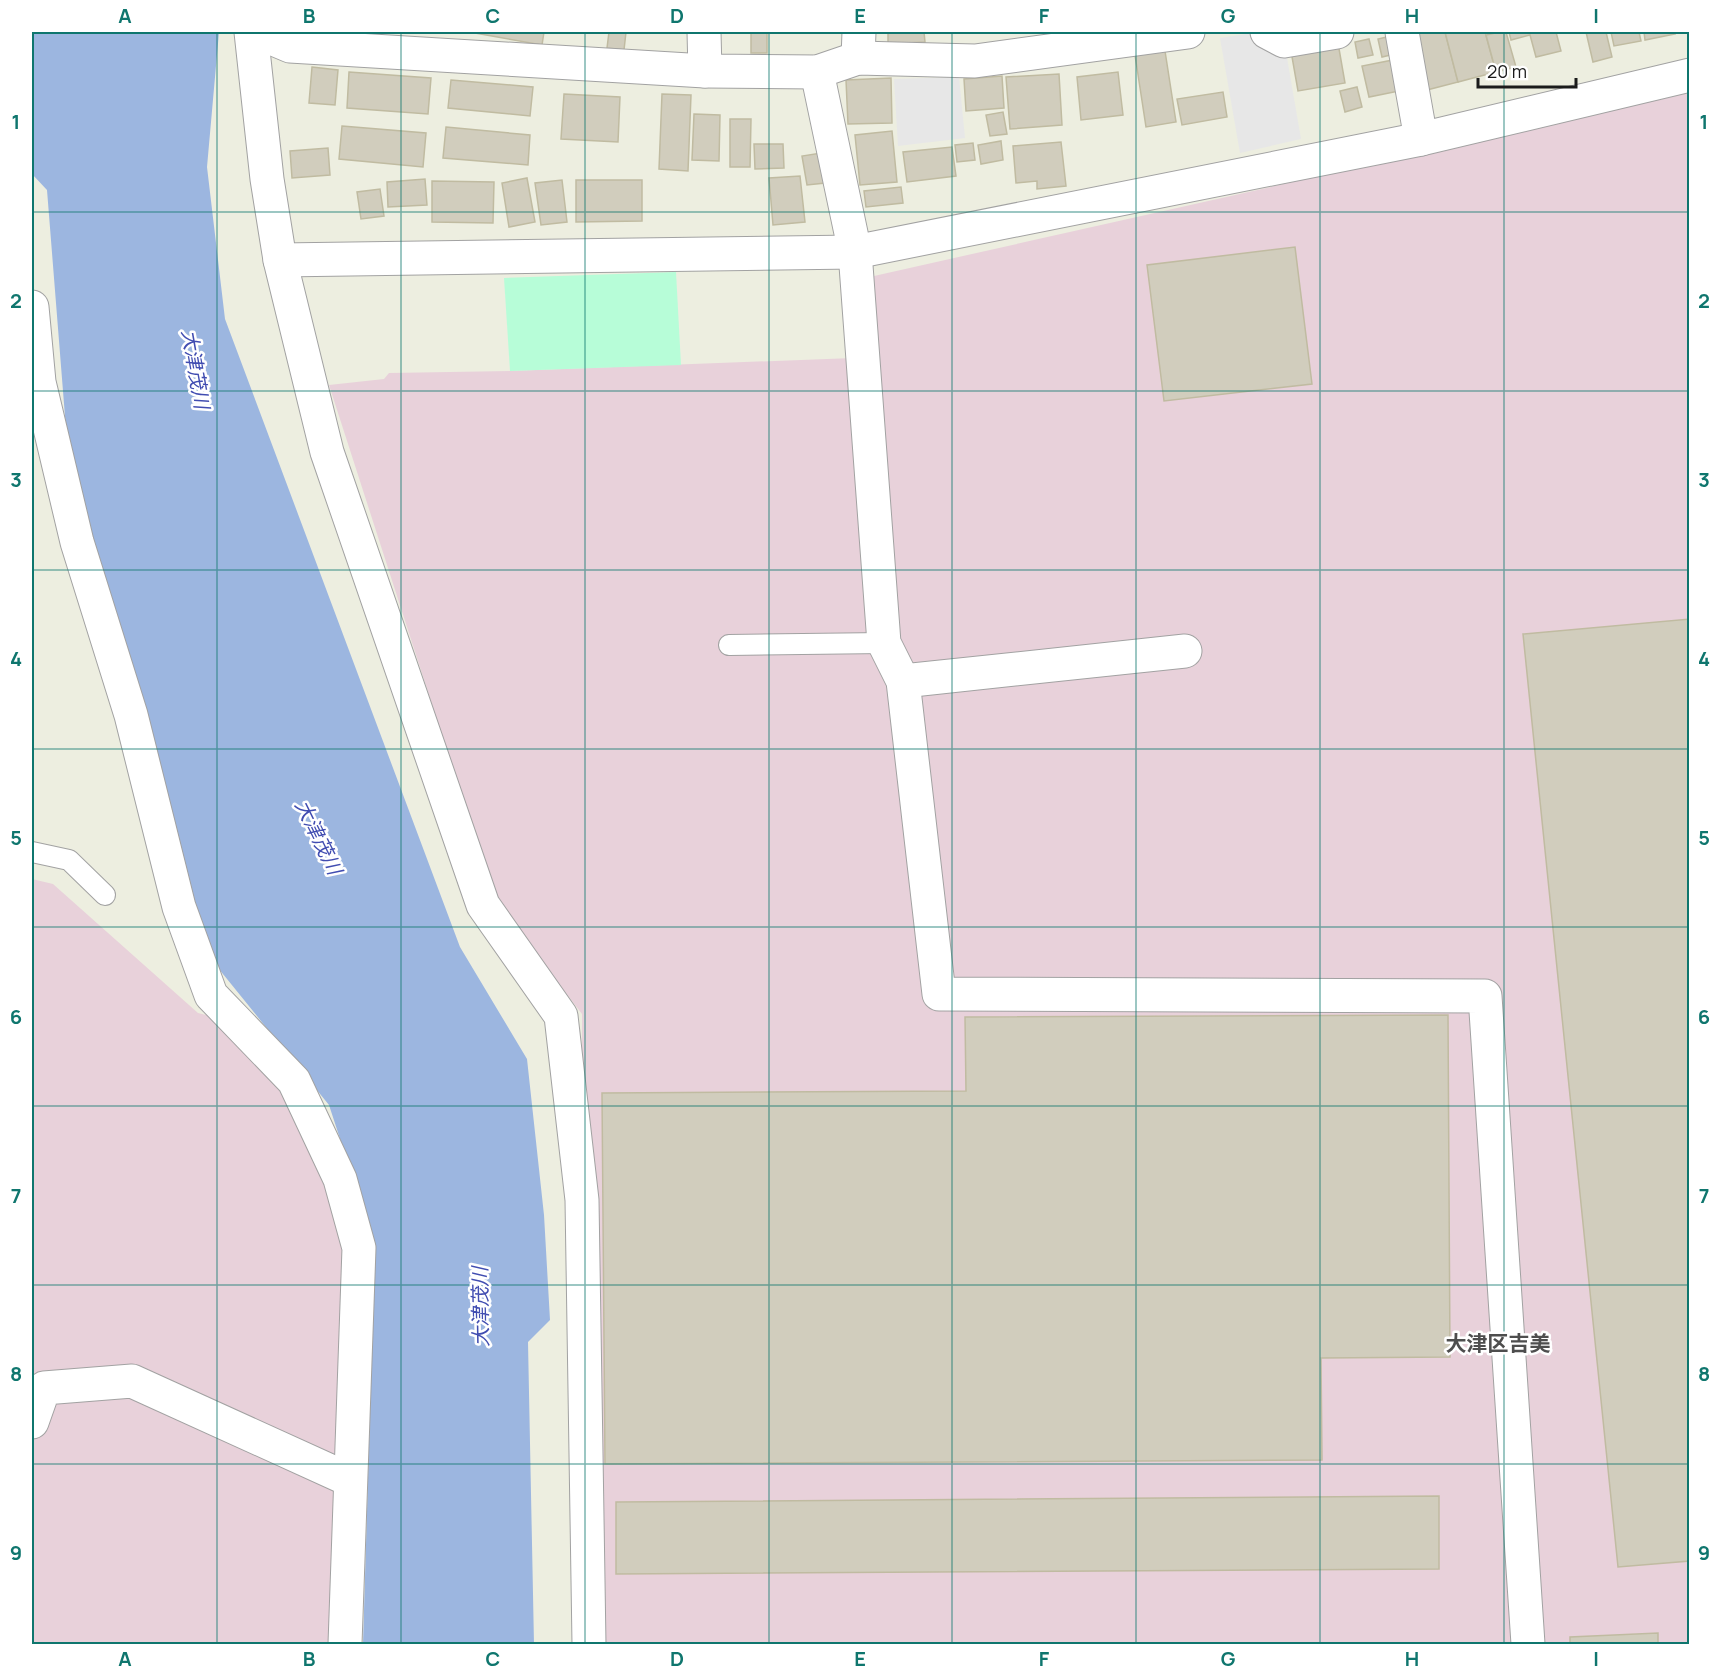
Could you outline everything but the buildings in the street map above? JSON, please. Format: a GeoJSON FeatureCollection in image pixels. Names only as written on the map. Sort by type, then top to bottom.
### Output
{"type":"FeatureCollection","features":[{"type":"Feature","properties":{"kind":"street"},"geometry":{"type":"LineString","coordinates":[[251,32],[267,179],[280,260],[327,452],[483,905],[561,1016],[582,1200],[589,1644]]}},
{"type":"Feature","properties":{"kind":"street"},"geometry":{"type":"LineString","coordinates":[[257,32],[294,39],[705,71],[817,72],[859,45],[975,61],[1089,39],[1188,32]]}},
{"type":"Feature","properties":{"kind":"street"},"geometry":{"type":"LineString","coordinates":[[704,32],[705,71]]}},
{"type":"Feature","properties":{"kind":"street"},"geometry":{"type":"LineString","coordinates":[[1267,32],[1284,41],[1337,32]]}},
{"type":"Feature","properties":{"kind":"street"},"geometry":{"type":"LineString","coordinates":[[1402,32],[1421,139]]}},
{"type":"Feature","properties":{"kind":"street"},"geometry":{"type":"LineString","coordinates":[[817,72],[855,252],[884,643],[903,681],[939,994],[1485,996],[1528,1644]]}},
{"type":"Feature","properties":{"kind":"street"},"geometry":{"type":"LineString","coordinates":[[280,260],[855,252],[1421,139],[1689,75]]}},
{"type":"Feature","properties":{"kind":"street"},"geometry":{"type":"LineString","coordinates":[[32,307],[39,382],[77,542],[131,715],[179,907],[211,995],[294,1081],[340,1179],[359,1248],[345,1644]]}},
{"type":"Feature","properties":{"kind":"street"},"geometry":{"type":"LineString","coordinates":[[903,681],[1185,651]]}},
{"type":"Feature","properties":{"kind":"street"},"geometry":{"type":"LineString","coordinates":[[32,1422],[44,1388],[132,1381],[350,1480]]}},
{"type":"Feature","properties":{"kind":"lane"},"geometry":{"type":"LineString","coordinates":[[729,645],[884,643]]}},
{"type":"Feature","properties":{"kind":"lane"},"geometry":{"type":"LineString","coordinates":[[32,852],[69,860],[105,895]]}},
{"type":"Feature","properties":{"kind":"shaded area"},"geometry":{"type":"Polygon","coordinates":[[[1252,33],[1286,52],[1301,139],[1240,153],[1220,38],[1252,33]]]}},
{"type":"Feature","properties":{"kind":"shaded area"},"geometry":{"type":"Polygon","coordinates":[[[959,77],[965,138],[898,146],[894,79],[959,77]]]}},
{"type":"Feature","properties":{"kind":"shaded area"},"geometry":{"type":"Polygon","coordinates":[[[1689,93],[1689,1644],[581,1644],[582,1014],[496,903],[329,385],[384,379],[389,373],[510,371],[879,357],[874,276],[1689,93]]]}},
{"type":"Feature","properties":{"kind":"shaded area"},"geometry":{"type":"Polygon","coordinates":[[[32,879],[53,884],[198,1013],[214,1017],[284,1084],[347,1231],[339,1644],[32,1644],[32,879]]]}},
{"type":"Feature","properties":{"kind":"green space"},"geometry":{"type":"Polygon","coordinates":[[[676,272],[681,365],[510,371],[504,278],[676,272]]]}},
{"type":"Feature","properties":{"kind":"water","name":"大津茂川"},"geometry":{"type":"Polygon","coordinates":[[[32,32],[219,32],[207,167],[225,319],[460,947],[527,1059],[544,1215],[550,1320],[528,1342],[534,1644],[363,1644],[375,1246],[329,1105],[210,958],[68,454],[47,190],[32,174],[32,32]]]}},
{"type":"Feature","properties":{"kind":"district","name":"大津区吉美"},"geometry":{"type":"Point","coordinates":[1498,1343]}}]}
